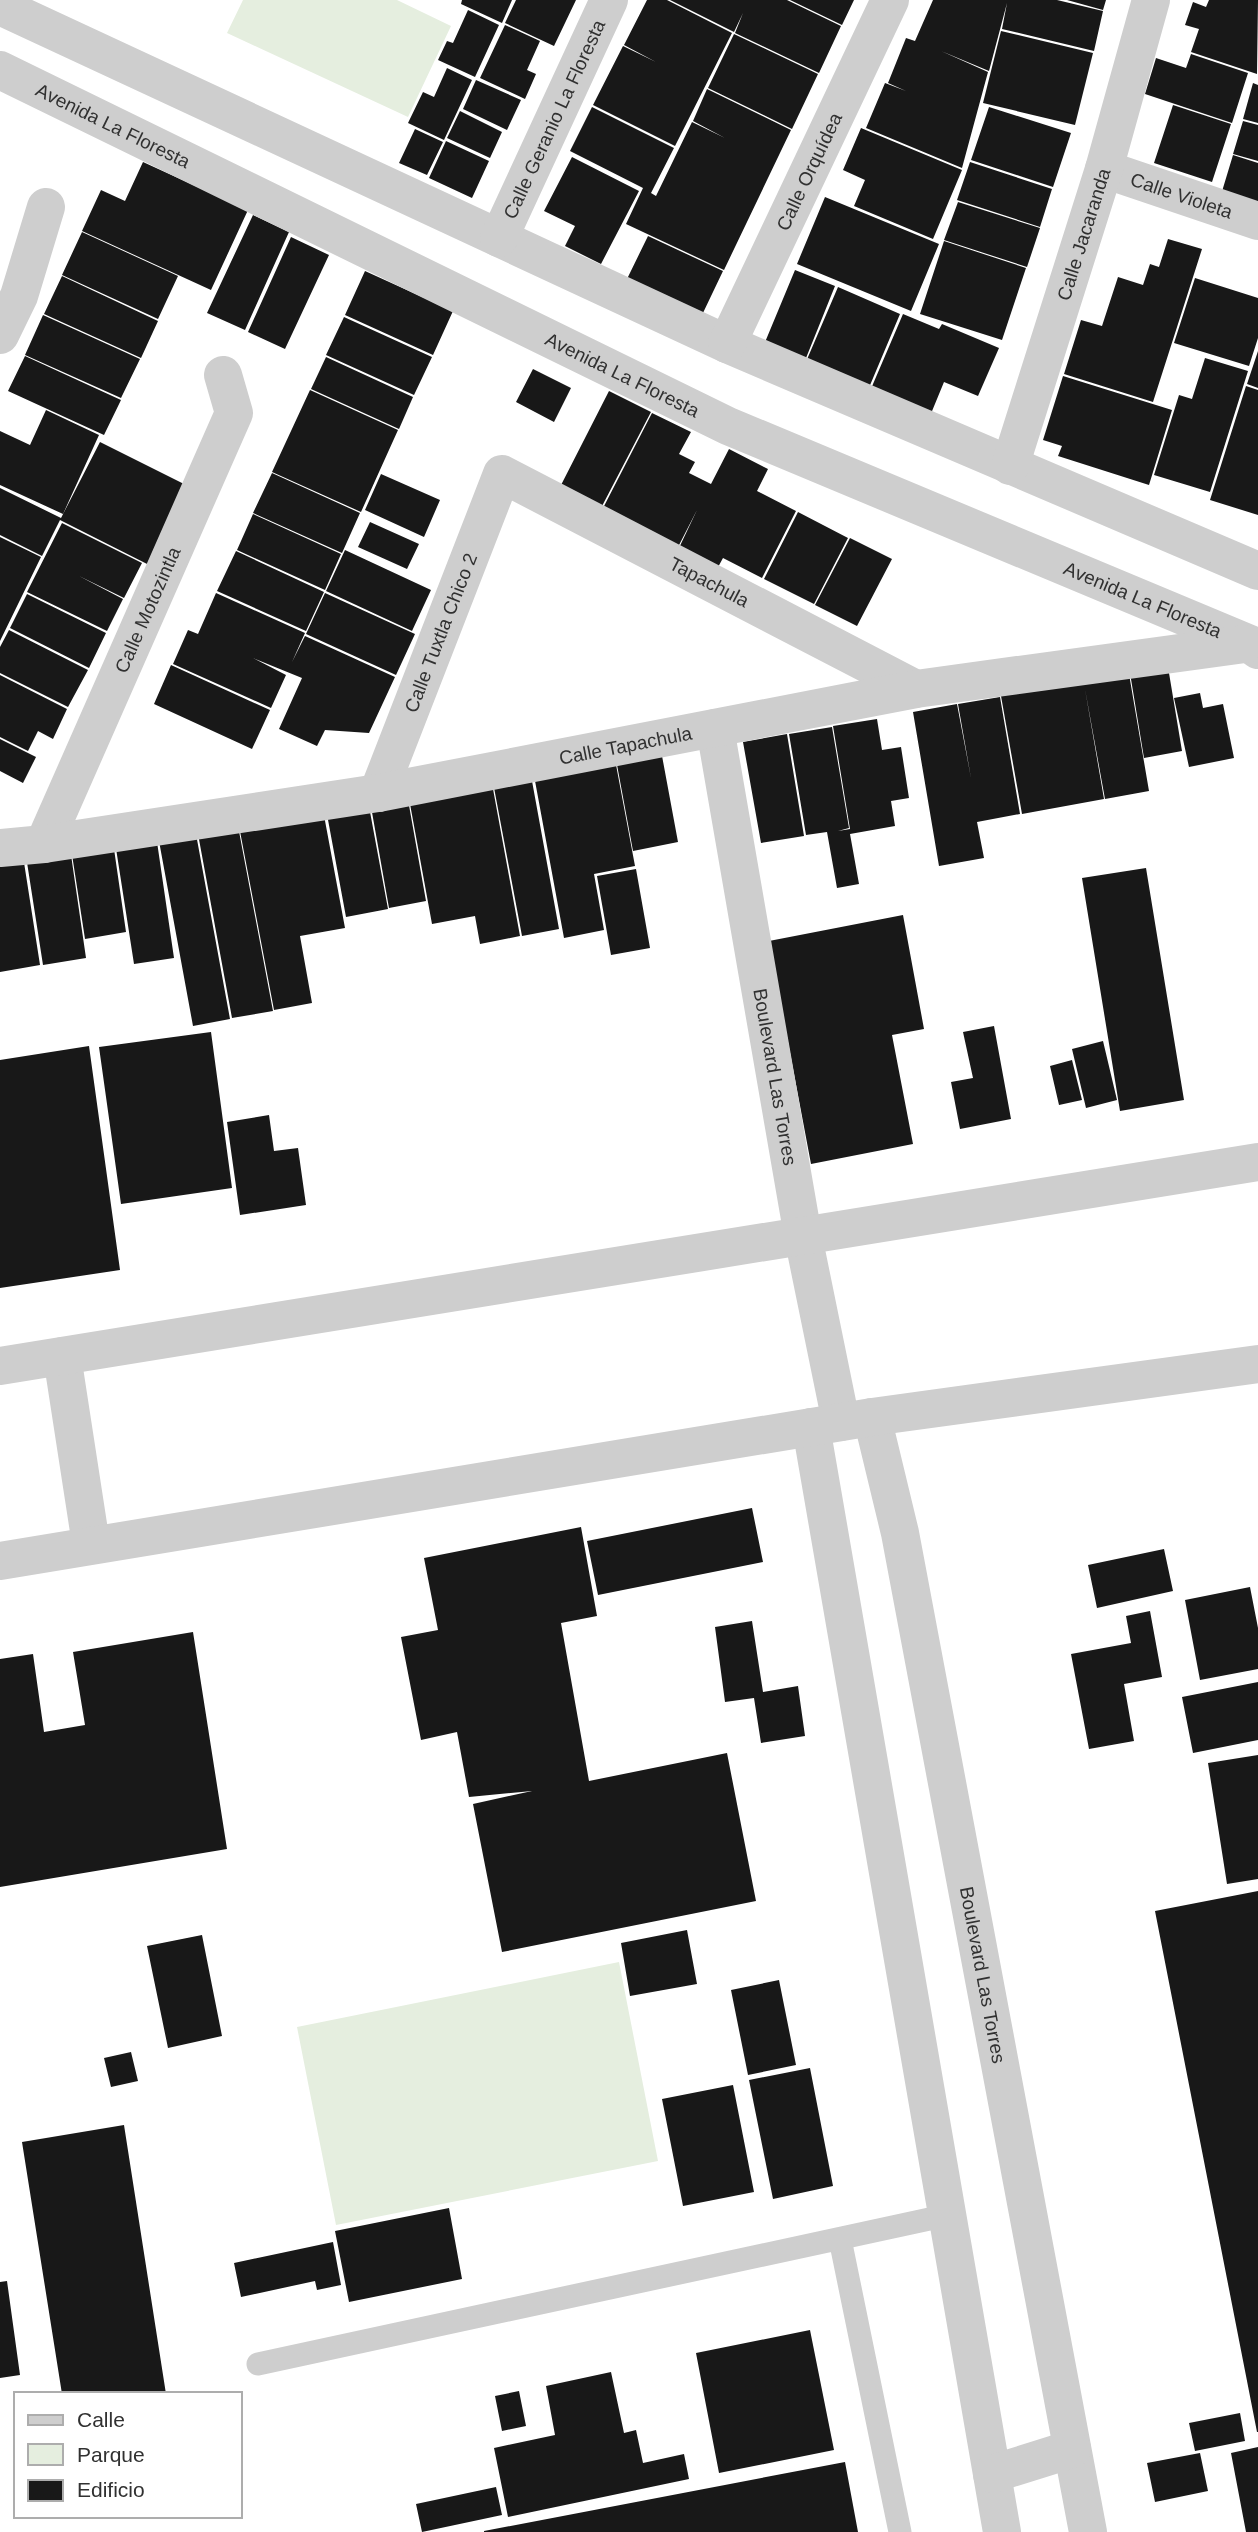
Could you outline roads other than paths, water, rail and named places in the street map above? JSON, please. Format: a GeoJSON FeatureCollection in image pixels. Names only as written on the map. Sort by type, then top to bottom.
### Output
{"type":"FeatureCollection","features":[{"type":"Feature","properties":{"kind":"street","name":"Calle Geranio La Floresta"},"geometry":{"type":"LineString","coordinates":[[499,238],[609,0]]}},
{"type":"Feature","properties":{"kind":"street","name":"Calle Orquídea"},"geometry":{"type":"LineString","coordinates":[[727,344],[890,0]]}},
{"type":"Feature","properties":{"kind":"street","name":"Calle Jacaranda"},"geometry":{"type":"LineString","coordinates":[[1010,466],[1104,169],[1151,0]]}},
{"type":"Feature","properties":{"kind":"street"},"geometry":{"type":"LineString","coordinates":[[0,6],[727,344],[1258,571]]}},
{"type":"Feature","properties":{"kind":"street","name":"Avenida La Floresta"},"geometry":{"type":"LineString","coordinates":[[0,70],[728,426],[1254,647]]}},
{"type":"Feature","properties":{"kind":"street","name":"Calle Violeta"},"geometry":{"type":"LineString","coordinates":[[1104,169],[1258,221]]}},
{"type":"Feature","properties":{"kind":"street"},"geometry":{"type":"LineString","coordinates":[[0,335],[19,296],[46,207]]}},
{"type":"Feature","properties":{"kind":"street","name":"Calle Motozintla"},"geometry":{"type":"LineString","coordinates":[[44,844],[234,414],[223,375]]}},
{"type":"Feature","properties":{"kind":"street","name":"Tapachula"},"geometry":{"type":"LineString","coordinates":[[502,474],[916,689]]}},
{"type":"Feature","properties":{"kind":"street","name":"Calle Tuxtla Chico 2"},"geometry":{"type":"LineString","coordinates":[[378,793],[502,474]]}},
{"type":"Feature","properties":{"kind":"street","name":"Calle Tapachula"},"geometry":{"type":"LineString","coordinates":[[0,848],[44,844],[378,793],[916,689],[1176,651],[1254,647]]}},
{"type":"Feature","properties":{"kind":"street","name":"Boulevard Las Torres"},"geometry":{"type":"LineString","coordinates":[[715,728],[803,1236],[841,1422],[948,2215],[1002,2532]]}},
{"type":"Feature","properties":{"kind":"street"},"geometry":{"type":"LineString","coordinates":[[0,1366],[1258,1162]]}},
{"type":"Feature","properties":{"kind":"street"},"geometry":{"type":"LineString","coordinates":[[62,1356],[91,1544]]}},
{"type":"Feature","properties":{"kind":"street"},"geometry":{"type":"LineString","coordinates":[[0,1561],[841,1422],[1258,1364]]}},
{"type":"Feature","properties":{"kind":"street","name":"Boulevard Las Torres"},"geometry":{"type":"LineString","coordinates":[[841,1422],[900,1533],[1088,2532]]}},
{"type":"Feature","properties":{"kind":"street"},"geometry":{"type":"LineString","coordinates":[[992,2474],[1072,2449]]}},
{"type":"Feature","properties":{"kind":"lane"},"geometry":{"type":"LineString","coordinates":[[258,2364],[948,2215]]}},
{"type":"Feature","properties":{"kind":"lane"},"geometry":{"type":"LineString","coordinates":[[840,2239],[900,2532]]}}]}
